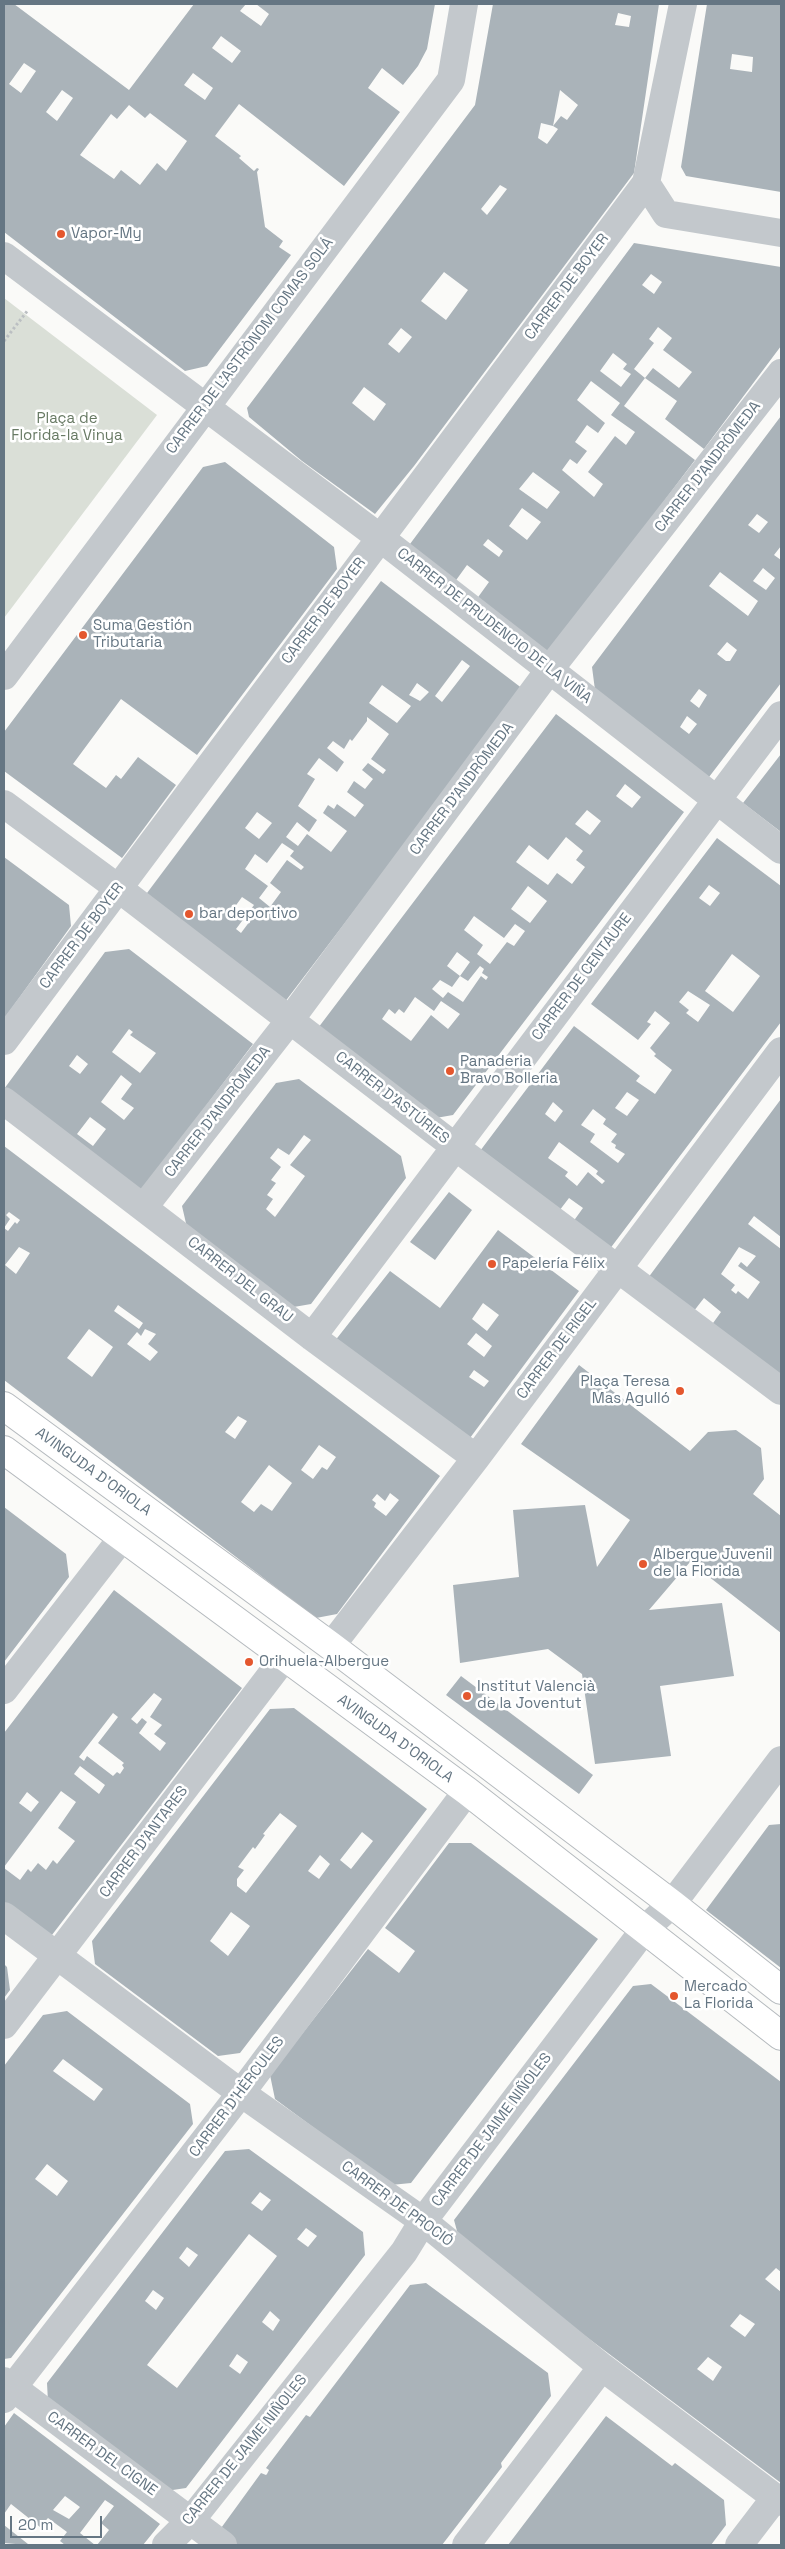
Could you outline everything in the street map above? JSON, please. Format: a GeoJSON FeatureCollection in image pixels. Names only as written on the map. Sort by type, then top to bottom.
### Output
{"type":"FeatureCollection","features":[{"type":"Feature","properties":{"kind":"main road","name":"AVINGUDA D'ORIOLA"},"geometry":{"type":"LineString","coordinates":[[4,1406],[331,1646],[672,1904],[781,1990]]}},
{"type":"Feature","properties":{"kind":"main road","name":"AVINGUDA D'ORIOLA"},"geometry":{"type":"LineString","coordinates":[[4,1450],[467,1792],[781,2036]]}},
{"type":"Feature","properties":{"kind":"street","name":"CARRER DE L'ASTRÒNOM COMAS SOLÁ"},"geometry":{"type":"LineString","coordinates":[[4,676],[451,80],[464,4]]}},
{"type":"Feature","properties":{"kind":"street"},"geometry":{"type":"LineString","coordinates":[[683,4],[646,183],[666,214],[781,233]]}},
{"type":"Feature","properties":{"kind":"street","name":"CARRER DE BOYER"},"geometry":{"type":"LineString","coordinates":[[4,1040],[646,183]]}},
{"type":"Feature","properties":{"kind":"street"},"geometry":{"type":"LineString","coordinates":[[4,256],[204,407]]}},
{"type":"Feature","properties":{"kind":"street","name":"CARRER D'ANDRÒMEDA"},"geometry":{"type":"LineString","coordinates":[[144,1207],[290,1020],[550,669],[781,373]]}},
{"type":"Feature","properties":{"kind":"street","name":"CARRER DE PRUDENCIO DE LA VIÑA"},"geometry":{"type":"LineString","coordinates":[[204,407],[379,537],[781,850]]}},
{"type":"Feature","properties":{"kind":"street","name":"CARRER DE CENTAURE"},"geometry":{"type":"LineString","coordinates":[[312,1337],[454,1146],[781,715]]}},
{"type":"Feature","properties":{"kind":"street","name":"CARRER D'ASTÚRIES"},"geometry":{"type":"LineString","coordinates":[[4,804],[118,888],[454,1146],[781,1392]]}},
{"type":"Feature","properties":{"kind":"street","name":"CARRER DE RIGEL"},"geometry":{"type":"LineString","coordinates":[[331,1646],[476,1458],[781,1051]]}},
{"type":"Feature","properties":{"kind":"street","name":"CARRER DEL GRAU"},"geometry":{"type":"LineString","coordinates":[[4,1102],[312,1337],[476,1458]]}},
{"type":"Feature","properties":{"kind":"street"},"geometry":{"type":"LineString","coordinates":[[4,1690],[122,1538]]}},
{"type":"Feature","properties":{"kind":"street","name":"CARRER D'ANTARES"},"geometry":{"type":"LineString","coordinates":[[4,2025],[284,1658]]}},
{"type":"Feature","properties":{"kind":"street","name":"CARRER DE JAIME NIÑOLES"},"geometry":{"type":"LineString","coordinates":[[166,2545],[191,2520],[404,2252],[423,2220],[644,1930],[672,1904],[778,1771]]}},
{"type":"Feature","properties":{"kind":"street","name":"CARRER D'HÈRCULES"},"geometry":{"type":"LineString","coordinates":[[7,2389],[241,2093],[467,1792]]}},
{"type":"Feature","properties":{"kind":"street","name":"CARRER DE PROCIÓ"},"geometry":{"type":"LineString","coordinates":[[4,1916],[241,2093],[423,2220],[602,2367],[778,2500]]}},
{"type":"Feature","properties":{"kind":"street"},"geometry":{"type":"LineString","coordinates":[[466,2545],[602,2367]]}},
{"type":"Feature","properties":{"kind":"street","name":"CARRER DEL CIGNE"},"geometry":{"type":"LineString","coordinates":[[7,2389],[191,2520],[223,2545]]}},
{"type":"Feature","properties":{"kind":"street"},"geometry":{"type":"LineString","coordinates":[[739,2545],[778,2500]]}},
{"type":"Feature","properties":{"kind":"path"},"geometry":{"type":"LineString","coordinates":[[4,341],[46,288]]}},
{"type":"Feature","properties":{"kind":"green space","name":"Plaça de Florida-la Vinya"},"geometry":{"type":"Polygon","coordinates":[[[4,298],[157,415],[4,618],[4,298]]]}},
{"type":"Feature","properties":{"kind":"building"},"geometry":{"type":"Polygon","coordinates":[[[4,4],[14,4],[129,90],[194,4],[246,4],[240,11],[261,26],[269,14],[256,4],[435,4],[427,49],[418,66],[403,85],[382,68],[368,88],[400,112],[344,186],[239,104],[215,136],[241,156],[239,158],[254,171],[257,168],[259,169],[257,172],[265,227],[283,241],[279,247],[291,255],[207,366],[185,371],[4,232],[4,4]],[[221,36],[212,48],[232,63],[241,51],[221,36]],[[24,63],[9,84],[21,93],[36,71],[24,63]],[[193,73],[184,85],[205,100],[213,88],[193,73]],[[62,90],[46,112],[57,121],[73,98],[62,90]],[[129,105],[117,119],[111,114],[80,155],[114,179],[121,170],[140,185],[157,163],[166,171],[187,141],[150,113],[145,118],[129,105]]]}},
{"type":"Feature","properties":{"kind":"building"},"geometry":{"type":"Polygon","coordinates":[[[493,4],[659,4],[634,173],[414,466],[375,514],[302,461],[249,417],[247,408],[475,105],[493,4]],[[618,13],[615,25],[629,27],[631,16],[618,13]],[[560,90],[553,126],[561,116],[567,120],[578,105],[560,90]],[[541,123],[538,138],[547,144],[558,129],[541,123]],[[500,185],[481,209],[487,215],[507,189],[500,185]],[[444,272],[421,301],[446,320],[468,290],[444,272]],[[401,328],[388,344],[399,353],[412,337],[401,328]],[[364,387],[352,403],[374,421],[386,404],[364,387]]]}},
{"type":"Feature","properties":{"kind":"building"},"geometry":{"type":"Polygon","coordinates":[[[707,4],[781,4],[781,192],[686,176],[681,167],[707,4]],[[732,54],[730,69],[752,72],[753,57],[732,54]]]}},
{"type":"Feature","properties":{"kind":"building"},"geometry":{"type":"Polygon","coordinates":[[[634,243],[781,267],[781,346],[704,449],[665,419],[677,401],[645,378],[624,406],[695,460],[548,655],[476,600],[489,582],[467,565],[454,583],[407,548],[634,243]],[[651,274],[642,285],[654,294],[662,282],[651,274]],[[658,327],[649,339],[654,343],[634,369],[645,378],[653,368],[679,388],[692,372],[663,350],[672,338],[658,327]],[[613,353],[600,371],[621,387],[631,374],[623,369],[627,364],[613,353]],[[591,381],[577,400],[605,423],[598,433],[587,425],[575,442],[587,451],[577,464],[570,459],[562,470],[594,497],[603,484],[588,472],[615,436],[626,445],[635,432],[611,415],[620,403],[591,381]],[[533,472],[519,489],[547,509],[560,492],[533,472]],[[522,508],[509,526],[527,540],[541,522],[522,508]],[[488,539],[483,545],[499,557],[503,551],[488,539]]]}},
{"type":"Feature","properties":{"kind":"building"},"geometry":{"type":"Polygon","coordinates":[[[781,416],[781,546],[774,555],[781,560],[781,683],[709,777],[595,690],[592,667],[781,416]],[[757,514],[748,525],[759,533],[768,522],[757,514]],[[763,568],[753,581],[766,590],[775,578],[763,568]],[[720,572],[709,586],[748,616],[758,601],[720,572]],[[727,642],[717,654],[726,661],[730,661],[737,650],[727,642]],[[699,689],[690,701],[699,708],[707,695],[699,689]],[[687,716],[680,727],[689,734],[697,724],[687,716]]]}},
{"type":"Feature","properties":{"kind":"building"},"geometry":{"type":"Polygon","coordinates":[[[225,462],[334,547],[337,569],[197,755],[121,699],[73,764],[106,788],[116,775],[121,779],[138,757],[176,785],[122,858],[4,771],[4,732],[203,467],[225,462]]]}},
{"type":"Feature","properties":{"kind":"building"},"geometry":{"type":"Polygon","coordinates":[[[381,581],[523,689],[281,1007],[141,901],[381,581]],[[462,660],[435,696],[442,702],[470,666],[462,660]],[[417,683],[409,695],[420,701],[429,692],[417,683]],[[382,685],[369,703],[397,723],[411,706],[382,685]],[[367,717],[367,721],[352,741],[350,739],[344,749],[333,741],[327,748],[344,762],[337,772],[319,758],[307,774],[315,779],[298,806],[317,820],[309,832],[297,822],[286,837],[298,846],[307,834],[331,852],[347,831],[323,813],[328,805],[334,809],[337,804],[355,817],[364,805],[347,792],[354,781],[365,789],[373,779],[362,770],[368,763],[383,774],[386,770],[371,759],[389,734],[367,717]],[[257,812],[245,828],[259,839],[272,823],[257,812]],[[282,843],[267,863],[255,854],[245,869],[268,886],[259,898],[270,907],[281,892],[270,883],[287,860],[301,870],[304,867],[290,856],[294,851],[282,843]],[[242,897],[234,908],[245,917],[236,929],[241,933],[253,917],[248,913],[254,905],[242,897]]]}},
{"type":"Feature","properties":{"kind":"building"},"geometry":{"type":"Polygon","coordinates":[[[556,714],[684,812],[453,1115],[430,1119],[315,1032],[556,714]],[[625,784],[616,796],[632,808],[641,797],[625,784]],[[587,810],[575,824],[590,835],[601,821],[587,810]],[[566,837],[548,860],[529,845],[516,862],[548,885],[557,873],[572,884],[585,867],[576,860],[583,851],[566,837]],[[528,886],[511,909],[530,923],[547,901],[528,886]],[[474,916],[464,930],[483,945],[477,954],[490,964],[507,942],[514,946],[525,931],[515,924],[504,938],[474,916]],[[457,952],[447,966],[460,976],[470,962],[457,952]],[[480,966],[468,981],[460,976],[452,987],[440,980],[432,989],[443,998],[448,992],[463,1002],[481,976],[486,980],[488,977],[482,973],[484,969],[480,966]],[[415,997],[404,1013],[399,1009],[395,1014],[389,1009],[382,1019],[411,1041],[431,1015],[448,1029],[460,1014],[441,1001],[434,1011],[415,997]]]}},
{"type":"Feature","properties":{"kind":"building"},"geometry":{"type":"Polygon","coordinates":[[[781,754],[781,832],[743,803],[781,754]]]}},
{"type":"Feature","properties":{"kind":"building"},"geometry":{"type":"Polygon","coordinates":[[[717,838],[781,886],[781,1022],[606,1254],[570,1226],[583,1208],[569,1198],[556,1215],[477,1155],[574,1026],[640,1076],[636,1081],[655,1094],[672,1070],[654,1056],[656,1054],[650,1048],[670,1023],[655,1011],[647,1022],[651,1024],[638,1040],[591,1004],[717,838]],[[709,885],[699,898],[710,906],[720,893],[709,885]],[[732,954],[705,991],[733,1012],[760,976],[732,954]],[[688,991],[679,1002],[689,1010],[686,1013],[698,1022],[710,1005],[688,991]],[[627,1092],[615,1108],[627,1116],[639,1100],[627,1092]],[[553,1102],[545,1114],[555,1122],[563,1111],[553,1102]],[[593,1109],[581,1125],[595,1134],[590,1142],[618,1163],[625,1154],[615,1148],[616,1145],[611,1142],[617,1134],[603,1124],[606,1119],[593,1109]],[[559,1142],[548,1158],[568,1172],[565,1176],[577,1186],[588,1172],[602,1184],[605,1181],[596,1174],[598,1171],[559,1142]]]}},
{"type":"Feature","properties":{"kind":"building"},"geometry":{"type":"Polygon","coordinates":[[[4,857],[69,905],[71,926],[4,1019],[4,857]]]}},
{"type":"Feature","properties":{"kind":"building"},"geometry":{"type":"Polygon","coordinates":[[[129,949],[253,1044],[139,1194],[4,1089],[105,952],[129,949]],[[129,1029],[112,1052],[140,1073],[156,1053],[130,1035],[133,1032],[129,1029]],[[77,1055],[69,1066],[80,1074],[88,1064],[77,1055]],[[121,1075],[101,1102],[124,1120],[134,1108],[121,1099],[132,1084],[121,1075]],[[90,1117],[77,1134],[93,1146],[106,1129],[90,1117]]]}},
{"type":"Feature","properties":{"kind":"building"},"geometry":{"type":"Polygon","coordinates":[[[299,1079],[401,1156],[406,1178],[311,1304],[288,1308],[188,1232],[182,1206],[276,1083],[299,1079]],[[304,1135],[289,1155],[278,1148],[270,1158],[281,1167],[271,1180],[276,1183],[267,1195],[273,1199],[266,1209],[275,1217],[305,1176],[290,1165],[311,1140],[304,1135]]]}},
{"type":"Feature","properties":{"kind":"building"},"geometry":{"type":"Polygon","coordinates":[[[781,1099],[781,1237],[754,1216],[748,1224],[781,1249],[781,1385],[708,1330],[721,1312],[704,1298],[690,1316],[645,1282],[781,1099]],[[739,1247],[721,1274],[735,1285],[731,1290],[736,1294],[738,1291],[748,1299],[760,1282],[738,1266],[741,1262],[747,1267],[756,1256],[739,1247]]]}},
{"type":"Feature","properties":{"kind":"building"},"geometry":{"type":"Polygon","coordinates":[[[4,1146],[440,1476],[337,1614],[316,1618],[4,1380],[4,1146]],[[9,1212],[6,1215],[10,1219],[4,1228],[8,1231],[15,1222],[17,1224],[20,1220],[9,1212]],[[19,1247],[5,1265],[16,1274],[30,1253],[19,1247]],[[118,1305],[114,1311],[139,1329],[143,1323],[118,1305]],[[89,1329],[67,1358],[92,1377],[113,1347],[89,1329]],[[145,1329],[141,1336],[137,1332],[127,1344],[150,1361],[158,1352],[148,1344],[156,1334],[145,1329]],[[238,1416],[225,1432],[235,1439],[247,1421],[238,1416]],[[319,1445],[301,1470],[313,1479],[322,1467],[327,1470],[336,1457],[319,1445]],[[269,1465],[241,1502],[254,1512],[261,1504],[272,1511],[292,1483],[269,1465]],[[390,1493],[385,1501],[377,1494],[372,1500],[376,1503],[374,1507],[386,1516],[399,1500],[390,1493]]]}},
{"type":"Feature","properties":{"kind":"building"},"geometry":{"type":"Polygon","coordinates":[[[449,1192],[472,1210],[435,1260],[410,1242],[449,1192]]]}},
{"type":"Feature","properties":{"kind":"building"},"geometry":{"type":"Polygon","coordinates":[[[498,1230],[579,1291],[467,1442],[334,1342],[390,1271],[440,1308],[498,1230]],[[483,1303],[472,1319],[487,1331],[499,1315],[483,1303]],[[476,1333],[467,1344],[484,1357],[492,1346],[476,1333]],[[474,1370],[469,1377],[484,1387],[489,1381],[474,1370]]]}},
{"type":"Feature","properties":{"kind":"building","name":"Albergue Juvenil de la Florida"},"geometry":{"type":"Polygon","coordinates":[[[579,1365],[690,1451],[708,1432],[736,1430],[761,1448],[764,1479],[753,1494],[781,1516],[781,1633],[690,1562],[649,1610],[722,1603],[734,1676],[660,1686],[671,1756],[595,1764],[582,1674],[548,1649],[460,1663],[453,1585],[519,1577],[513,1510],[585,1505],[597,1567],[630,1520],[521,1444],[579,1365]]]}},
{"type":"Feature","properties":{"kind":"building"},"geometry":{"type":"Polygon","coordinates":[[[4,1507],[66,1554],[69,1577],[4,1662],[4,1507]]]}},
{"type":"Feature","properties":{"kind":"building"},"geometry":{"type":"Polygon","coordinates":[[[114,1590],[242,1688],[45,1944],[4,1913],[4,1868],[20,1880],[28,1869],[31,1872],[38,1863],[46,1870],[53,1860],[57,1864],[75,1841],[58,1828],[76,1802],[61,1791],[4,1867],[4,1733],[114,1590]],[[154,1693],[131,1719],[137,1724],[142,1718],[147,1722],[139,1733],[160,1751],[166,1743],[154,1734],[162,1725],[150,1717],[162,1699],[154,1693]],[[113,1713],[79,1757],[84,1761],[87,1756],[113,1776],[117,1772],[120,1774],[124,1768],[122,1765],[124,1763],[98,1743],[118,1717],[113,1713]],[[80,1766],[74,1774],[99,1794],[105,1785],[80,1766]],[[27,1792],[19,1803],[31,1812],[39,1802],[27,1792]]]}},
{"type":"Feature","properties":{"kind":"building"},"geometry":{"type":"Polygon","coordinates":[[[461,1676],[593,1775],[579,1794],[446,1695],[461,1676]]]}},
{"type":"Feature","properties":{"kind":"building"},"geometry":{"type":"Polygon","coordinates":[[[294,1708],[427,1809],[240,2053],[218,2056],[95,1964],[92,1941],[270,1709],[294,1708]],[[280,1813],[263,1834],[265,1835],[255,1849],[253,1847],[238,1867],[244,1870],[237,1879],[237,1886],[246,1893],[297,1826],[280,1813]],[[362,1832],[340,1860],[351,1869],[373,1841],[362,1832]],[[320,1855],[308,1871],[319,1879],[330,1864],[320,1855]],[[231,1912],[210,1941],[228,1956],[250,1926],[231,1912]]]}},
{"type":"Feature","properties":{"kind":"building"},"geometry":{"type":"Polygon","coordinates":[[[781,1824],[781,1968],[706,1910],[769,1825],[781,1824]]]}},
{"type":"Feature","properties":{"kind":"building"},"geometry":{"type":"Polygon","coordinates":[[[449,1843],[471,1843],[598,1939],[411,2183],[391,2185],[275,2099],[270,2075],[368,1949],[399,1973],[415,1951],[385,1928],[449,1843]]]}},
{"type":"Feature","properties":{"kind":"building"},"geometry":{"type":"Polygon","coordinates":[[[4,1964],[7,1967],[10,1990],[4,1998],[4,1964]]]}},
{"type":"Feature","properties":{"kind":"building"},"geometry":{"type":"Polygon","coordinates":[[[651,1984],[781,2082],[781,2272],[776,2268],[765,2279],[781,2292],[781,2483],[460,2242],[454,2220],[633,1986],[651,1984]],[[740,2314],[730,2326],[745,2337],[755,2324],[740,2314]],[[708,2357],[697,2369],[713,2381],[722,2367],[708,2357]]]}},
{"type":"Feature","properties":{"kind":"building"},"geometry":{"type":"Polygon","coordinates":[[[67,2011],[190,2104],[193,2124],[11,2358],[4,2359],[4,2066],[43,2015],[67,2011]],[[63,2059],[53,2071],[94,2101],[103,2089],[63,2059]],[[47,2164],[35,2179],[57,2196],[68,2181],[47,2164]]]}},
{"type":"Feature","properties":{"kind":"building"},"geometry":{"type":"Polygon","coordinates":[[[249,2149],[363,2232],[365,2255],[186,2488],[166,2491],[48,2402],[47,2383],[225,2151],[249,2149]],[[260,2192],[251,2203],[262,2211],[271,2200],[260,2192]],[[306,2228],[297,2239],[308,2247],[317,2236],[306,2228]],[[249,2234],[147,2365],[177,2388],[277,2256],[249,2234]],[[187,2247],[179,2258],[189,2267],[198,2255],[187,2247]],[[153,2290],[145,2301],[156,2310],[164,2298],[153,2290]],[[270,2311],[262,2322],[273,2331],[280,2320],[270,2311]],[[237,2354],[229,2366],[240,2374],[248,2362],[237,2354]]]}},
{"type":"Feature","properties":{"kind":"building"},"geometry":{"type":"Polygon","coordinates":[[[426,2283],[548,2373],[551,2396],[501,2463],[502,2467],[442,2545],[229,2545],[216,2535],[261,2473],[267,2474],[269,2470],[266,2468],[306,2415],[310,2417],[410,2285],[426,2283]]]}},
{"type":"Feature","properties":{"kind":"building"},"geometry":{"type":"Polygon","coordinates":[[[14,2413],[160,2524],[143,2545],[97,2545],[109,2530],[101,2523],[114,2506],[105,2500],[80,2533],[95,2545],[65,2545],[60,2541],[67,2532],[48,2518],[40,2527],[11,2504],[4,2514],[4,2427],[14,2413]],[[65,2496],[53,2510],[69,2519],[80,2507],[65,2496]]]}},
{"type":"Feature","properties":{"kind":"building"},"geometry":{"type":"Polygon","coordinates":[[[606,2416],[672,2466],[675,2463],[724,2500],[726,2525],[711,2545],[508,2545],[606,2416]]]}},
{"type":"Feature","properties":{"kind":"building"},"geometry":{"type":"Polygon","coordinates":[[[4,2525],[28,2544],[4,2543],[4,2525]]]}},
{"type":"Feature","properties":{"kind":"place","name":"Vapor-My"},"geometry":{"type":"Point","coordinates":[61,234]}},
{"type":"Feature","properties":{"kind":"place","name":"Suma Gestión Tributaria"},"geometry":{"type":"Point","coordinates":[83,635]}},
{"type":"Feature","properties":{"kind":"place","name":"bar deportivo"},"geometry":{"type":"Point","coordinates":[189,914]}},
{"type":"Feature","properties":{"kind":"place","name":"Panaderia Bravo Bolleria"},"geometry":{"type":"Point","coordinates":[450,1071]}},
{"type":"Feature","properties":{"kind":"place","name":"Papelería Félix"},"geometry":{"type":"Point","coordinates":[492,1264]}},
{"type":"Feature","properties":{"kind":"place","name":"Plaça Teresa Mas Agulló"},"geometry":{"type":"Point","coordinates":[680,1391]}},
{"type":"Feature","properties":{"kind":"place","name":"Albergue Juvenil de la Florida"},"geometry":{"type":"Point","coordinates":[643,1564]}},
{"type":"Feature","properties":{"kind":"place","name":"Orihuela-Albergue"},"geometry":{"type":"Point","coordinates":[249,1662]}},
{"type":"Feature","properties":{"kind":"place","name":"Institut Valencià de la Joventut"},"geometry":{"type":"Point","coordinates":[467,1696]}},
{"type":"Feature","properties":{"kind":"place","name":"Mercado La Florida"},"geometry":{"type":"Point","coordinates":[674,1996]}}]}
